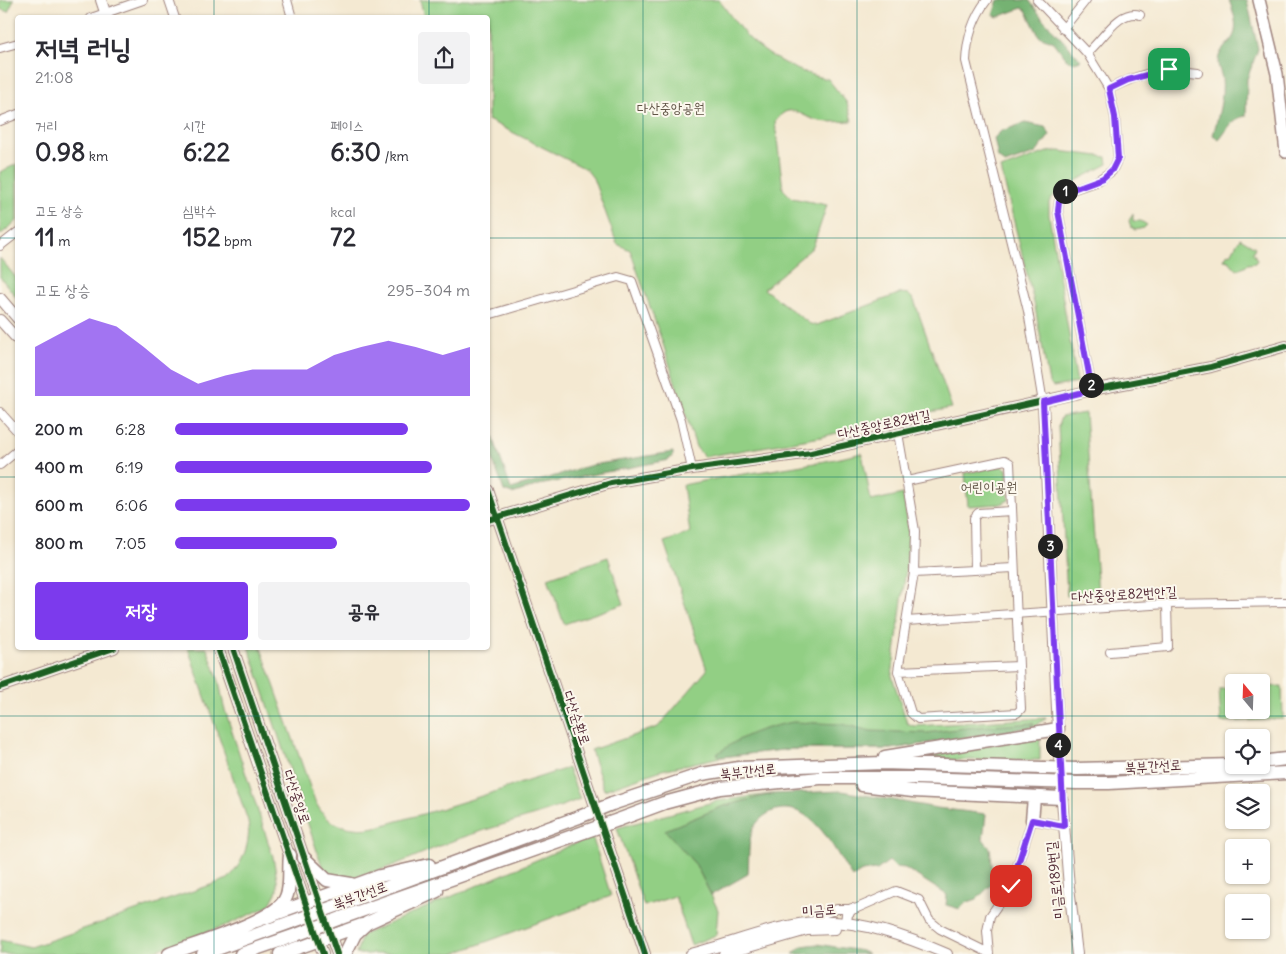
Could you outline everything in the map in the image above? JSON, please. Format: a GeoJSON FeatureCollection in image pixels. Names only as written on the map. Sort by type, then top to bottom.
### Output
{"type":"FeatureCollection","features":[{"type":"Feature","properties":{"kind":"highway"},"geometry":{"type":"LineString","coordinates":[[849,763],[1058,730]]}},
{"type":"Feature","properties":{"kind":"highway"},"geometry":{"type":"LineString","coordinates":[[1270,761],[1286,759]]}},
{"type":"Feature","properties":{"kind":"highway","name":"북부간선로"},"geometry":{"type":"LineString","coordinates":[[240,954],[296,934],[339,912],[483,852],[612,804],[702,774],[739,768],[849,763],[1077,769],[1225,765]]}},
{"type":"Feature","properties":{"kind":"highway","name":"북부간선로"},"geometry":{"type":"LineString","coordinates":[[203,954],[291,922],[339,912],[484,867],[664,803],[720,788],[820,778],[917,778],[1110,783],[1286,773]]}},
{"type":"Feature","properties":{"kind":"highway"},"geometry":{"type":"LineString","coordinates":[[820,778],[913,791],[1061,798]]}},
{"type":"Feature","properties":{"kind":"highway"},"geometry":{"type":"LineString","coordinates":[[1032,820],[1034,798]]}},
{"type":"Feature","properties":{"kind":"highway"},"geometry":{"type":"LineString","coordinates":[[169,954],[380,876],[483,852]]}},
{"type":"Feature","properties":{"kind":"highway"},"geometry":{"type":"LineString","coordinates":[[256,921],[284,901],[288,889],[290,855]]}},
{"type":"Feature","properties":{"kind":"highway"},"geometry":{"type":"LineString","coordinates":[[304,858],[327,880],[356,885]]}},
{"type":"Feature","properties":{"kind":"highway"},"geometry":{"type":"LineString","coordinates":[[280,954],[325,939],[400,909],[484,867]]}},
{"type":"Feature","properties":{"kind":"highway"},"geometry":{"type":"LineString","coordinates":[[345,954],[355,934],[367,923]]}},
{"type":"Feature","properties":{"kind":"main road"},"geometry":{"type":"LineString","coordinates":[[1259,0],[1277,74],[1286,152]]}},
{"type":"Feature","properties":{"kind":"street"},"geometry":{"type":"LineString","coordinates":[[101,0],[106,15],[144,0]]}},
{"type":"Feature","properties":{"kind":"street"},"geometry":{"type":"LineString","coordinates":[[169,0],[174,15]]}},
{"type":"Feature","properties":{"kind":"street"},"geometry":{"type":"LineString","coordinates":[[287,0],[291,15]]}},
{"type":"Feature","properties":{"kind":"street"},"geometry":{"type":"LineString","coordinates":[[988,0],[975,18],[966,47],[966,61],[1028,311],[1043,402]]}},
{"type":"Feature","properties":{"kind":"street"},"geometry":{"type":"LineString","coordinates":[[1037,0],[1087,52],[1109,89],[1115,117],[1118,158],[1112,170],[1103,178],[1065,192],[1059,202],[1058,211],[1092,390]]}},
{"type":"Feature","properties":{"kind":"street"},"geometry":{"type":"LineString","coordinates":[[1063,28],[1086,0]]}},
{"type":"Feature","properties":{"kind":"street"},"geometry":{"type":"LineString","coordinates":[[1087,52],[1125,15],[1134,13],[1140,15]]}},
{"type":"Feature","properties":{"kind":"street"},"geometry":{"type":"LineString","coordinates":[[0,48],[15,43]]}},
{"type":"Feature","properties":{"kind":"street"},"geometry":{"type":"LineString","coordinates":[[1109,89],[1128,80],[1160,70],[1174,69],[1198,72]]}},
{"type":"Feature","properties":{"kind":"street"},"geometry":{"type":"LineString","coordinates":[[0,122],[15,115]]}},
{"type":"Feature","properties":{"kind":"street"},"geometry":{"type":"LineString","coordinates":[[0,246],[15,234]]}},
{"type":"Feature","properties":{"kind":"street"},"geometry":{"type":"LineString","coordinates":[[490,314],[618,277],[632,281],[681,420],[692,469]]}},
{"type":"Feature","properties":{"kind":"street"},"geometry":{"type":"LineString","coordinates":[[0,298],[15,316]]}},
{"type":"Feature","properties":{"kind":"street"},"geometry":{"type":"LineString","coordinates":[[0,320],[15,337]]}},
{"type":"Feature","properties":{"kind":"street","name":"다산중앙로82번길"},"geometry":{"type":"LineString","coordinates":[[492,519],[585,489],[692,469],[811,453],[1092,390],[1212,367],[1286,346]]}},
{"type":"Feature","properties":{"kind":"street","name":"다산중앙로82번안길"},"geometry":{"type":"LineString","coordinates":[[1043,402],[1054,612],[1167,604],[1286,602]]}},
{"type":"Feature","properties":{"kind":"street"},"geometry":{"type":"LineString","coordinates":[[0,412],[15,429]]}},
{"type":"Feature","properties":{"kind":"street","name":"다산중앙로82번길"},"geometry":{"type":"LineString","coordinates":[[898,433],[915,531],[914,573],[898,671]]}},
{"type":"Feature","properties":{"kind":"street"},"geometry":{"type":"LineString","coordinates":[[0,465],[15,452]]}},
{"type":"Feature","properties":{"kind":"street"},"geometry":{"type":"LineString","coordinates":[[907,480],[1005,460],[1010,463],[1021,709],[1017,713],[918,719],[910,713],[898,671],[1019,666]]}},
{"type":"Feature","properties":{"kind":"street","name":"다산순환로"},"geometry":{"type":"LineString","coordinates":[[490,504],[492,519],[645,954]]}},
{"type":"Feature","properties":{"kind":"street"},"geometry":{"type":"LineString","coordinates":[[975,570],[974,518],[978,513],[1012,511]]}},
{"type":"Feature","properties":{"kind":"street"},"geometry":{"type":"LineString","coordinates":[[914,573],[1014,568]]}},
{"type":"Feature","properties":{"kind":"street"},"geometry":{"type":"LineString","coordinates":[[1110,652],[1168,647],[1167,604]]}},
{"type":"Feature","properties":{"kind":"street"},"geometry":{"type":"LineString","coordinates":[[906,621],[1054,612]]}},
{"type":"Feature","properties":{"kind":"street","name":"미금로189번길"},"geometry":{"type":"LineString","coordinates":[[1054,612],[1061,798],[1077,954]]}},
{"type":"Feature","properties":{"kind":"street"},"geometry":{"type":"LineString","coordinates":[[0,687],[108,650]]}},
{"type":"Feature","properties":{"kind":"street","name":"다산중앙로"},"geometry":{"type":"LineString","coordinates":[[219,650],[290,855],[312,900],[325,939],[337,954]]}},
{"type":"Feature","properties":{"kind":"street","name":"다산중앙로"},"geometry":{"type":"LineString","coordinates":[[234,650],[304,858],[312,900]]}},
{"type":"Feature","properties":{"kind":"street"},"geometry":{"type":"LineString","coordinates":[[989,954],[987,931],[990,916],[1011,886],[1032,820],[1064,826]]}},
{"type":"Feature","properties":{"kind":"street"},"geometry":{"type":"LineString","coordinates":[[816,922],[817,916],[837,909],[852,909],[870,904],[896,891],[919,900],[929,920],[940,929],[989,954]]}},
{"type":"Feature","properties":{"kind":"street"},"geometry":{"type":"LineString","coordinates":[[846,923],[847,914],[852,909]]}},
{"type":"Feature","properties":{"kind":"street","name":"미금로"},"geometry":{"type":"LineString","coordinates":[[691,954],[816,922],[846,923],[874,929],[947,954]]}},
{"type":"Feature","properties":{"kind":"street","name":"미금로"},"geometry":{"type":"LineString","coordinates":[[724,954],[806,930],[825,929],[868,933],[932,954]]}},
{"type":"Feature","properties":{"kind":"street","name":"다산중앙로"},"geometry":{"type":"LineString","coordinates":[[323,954],[325,939]]}},
{"type":"Feature","properties":{"kind":"green space"},"geometry":{"type":"Polygon","coordinates":[[[0,0],[14,0],[8,12],[0,9],[0,0]]]}},
{"type":"Feature","properties":{"kind":"green space","name":"다산중앙공원"},"geometry":{"type":"Polygon","coordinates":[[[420,0],[719,0],[738,26],[759,47],[797,69],[828,79],[847,103],[852,121],[820,121],[791,111],[780,115],[775,122],[783,189],[792,198],[827,205],[813,247],[764,289],[810,324],[817,325],[901,293],[908,294],[914,300],[952,408],[897,418],[821,437],[704,457],[696,447],[630,250],[617,244],[593,178],[586,169],[490,121],[490,15],[424,15],[420,0]]]}},
{"type":"Feature","properties":{"kind":"green space"},"geometry":{"type":"Polygon","coordinates":[[[998,0],[1029,0],[1043,19],[1081,60],[1068,61],[1054,42],[1039,36],[1026,10],[1022,8],[998,17],[993,15],[998,0]]]}},
{"type":"Feature","properties":{"kind":"green space"},"geometry":{"type":"Polygon","coordinates":[[[1229,0],[1247,0],[1258,49],[1247,79],[1246,116],[1233,122],[1219,140],[1213,135],[1222,92],[1222,78],[1218,59],[1235,33],[1235,18],[1229,0]]]}},
{"type":"Feature","properties":{"kind":"green space"},"geometry":{"type":"Polygon","coordinates":[[[1025,123],[1045,127],[1050,135],[1036,153],[1005,164],[998,158],[994,138],[1001,131],[1025,123]]]}},
{"type":"Feature","properties":{"kind":"green space"},"geometry":{"type":"Polygon","coordinates":[[[1059,151],[1107,157],[1108,164],[1057,191],[1049,202],[1049,215],[1077,383],[1053,387],[1049,383],[1035,307],[1001,169],[1047,152],[1059,151]]]}},
{"type":"Feature","properties":{"kind":"green space"},"geometry":{"type":"Polygon","coordinates":[[[15,165],[15,223],[0,235],[0,172],[15,165]]]}},
{"type":"Feature","properties":{"kind":"green space"},"geometry":{"type":"Polygon","coordinates":[[[1133,213],[1133,221],[1141,221],[1147,225],[1144,228],[1135,230],[1131,227],[1129,221],[1133,213]]]}},
{"type":"Feature","properties":{"kind":"green space"},"geometry":{"type":"Polygon","coordinates":[[[1240,238],[1255,247],[1253,252],[1257,260],[1255,263],[1248,264],[1237,270],[1229,261],[1224,260],[1228,253],[1231,254],[1240,238]]]}},
{"type":"Feature","properties":{"kind":"green space"},"geometry":{"type":"Polygon","coordinates":[[[0,258],[15,277],[15,296],[0,277],[0,258]]]}},
{"type":"Feature","properties":{"kind":"green space"},"geometry":{"type":"Polygon","coordinates":[[[1085,413],[1098,594],[1067,596],[1058,426],[1061,417],[1085,413]]]}},
{"type":"Feature","properties":{"kind":"green space"},"geometry":{"type":"Polygon","coordinates":[[[490,428],[511,489],[592,465],[673,452],[669,460],[539,485],[512,494],[504,491],[490,452],[490,428]]]}},
{"type":"Feature","properties":{"kind":"green space"},"geometry":{"type":"Polygon","coordinates":[[[862,453],[871,501],[903,494],[909,532],[892,676],[907,723],[914,726],[1046,718],[1036,726],[891,749],[791,749],[721,757],[662,770],[604,790],[591,750],[658,727],[707,670],[664,542],[690,533],[683,485],[862,453]]]}},
{"type":"Feature","properties":{"kind":"green space","name":"어린이공원"},"geometry":{"type":"Polygon","coordinates":[[[1002,466],[1007,469],[1009,500],[1001,504],[968,506],[965,473],[1002,466]]]}},
{"type":"Feature","properties":{"kind":"green space"},"geometry":{"type":"Polygon","coordinates":[[[608,557],[624,604],[564,624],[548,578],[608,557]]]}},
{"type":"Feature","properties":{"kind":"green space"},"geometry":{"type":"Polygon","coordinates":[[[189,650],[208,650],[219,681],[224,707],[273,857],[277,891],[269,906],[227,925],[146,954],[0,954],[0,940],[31,947],[228,879],[238,866],[245,852],[249,829],[248,821],[189,650]]]}},
{"type":"Feature","properties":{"kind":"green space"},"geometry":{"type":"Polygon","coordinates":[[[250,650],[262,650],[315,801],[326,817],[335,823],[359,829],[379,826],[568,768],[580,799],[455,840],[378,871],[346,878],[331,878],[323,869],[250,650]]]}},
{"type":"Feature","properties":{"kind":"green space"},"geometry":{"type":"Polygon","coordinates":[[[1282,686],[1283,719],[1221,722],[1219,689],[1225,689],[1225,719],[1270,719],[1270,687],[1282,686]]]}},
{"type":"Feature","properties":{"kind":"green space"},"geometry":{"type":"Polygon","coordinates":[[[793,722],[842,724],[871,731],[927,733],[964,728],[1034,723],[1032,727],[891,749],[791,749],[721,757],[717,754],[753,733],[793,722]]]}},
{"type":"Feature","properties":{"kind":"green space"},"geometry":{"type":"Polygon","coordinates":[[[1040,736],[1040,760],[903,760],[1040,736]]]}},
{"type":"Feature","properties":{"kind":"green space"},"geometry":{"type":"Polygon","coordinates":[[[842,791],[937,808],[986,814],[983,839],[990,848],[993,872],[992,884],[977,899],[965,903],[960,909],[946,905],[947,895],[905,868],[895,867],[889,861],[877,870],[862,871],[852,877],[820,829],[799,812],[787,809],[773,811],[756,825],[750,841],[748,874],[711,895],[696,865],[665,830],[724,806],[772,794],[842,791]]]}},
{"type":"Feature","properties":{"kind":"green space"},"geometry":{"type":"Polygon","coordinates":[[[772,794],[724,806],[666,830],[696,865],[718,910],[716,935],[691,945],[675,896],[644,906],[617,828],[717,801],[772,794]]]}},
{"type":"Feature","properties":{"kind":"green space"},"geometry":{"type":"Polygon","coordinates":[[[590,837],[593,839],[611,896],[453,954],[356,954],[362,935],[590,837]]]}},
{"type":"Feature","properties":{"kind":"green space"},"geometry":{"type":"Polygon","coordinates":[[[817,944],[862,951],[868,954],[793,954],[802,946],[817,944]]]}},
{"type":"Feature","properties":{"kind":"cycle path"},"geometry":{"type":"LineString","coordinates":[[490,519],[611,483],[692,469],[811,453],[1092,390],[1211,367],[1286,346]]}},
{"type":"Feature","properties":{"kind":"cycle path"},"geometry":{"type":"LineString","coordinates":[[490,496],[645,954]]}},
{"type":"Feature","properties":{"kind":"cycle path"},"geometry":{"type":"LineString","coordinates":[[0,687],[108,650]]}},
{"type":"Feature","properties":{"kind":"cycle path"},"geometry":{"type":"LineString","coordinates":[[219,650],[323,954]]}},
{"type":"Feature","properties":{"kind":"cycle path"},"geometry":{"type":"LineString","coordinates":[[234,650],[337,954]]}},
{"type":"Feature","properties":{"kind":"route"},"geometry":{"type":"LineString","coordinates":[[1011,886],[1032,820],[1064,826],[1043,402],[1092,390],[1058,211],[1059,202],[1065,192],[1103,178],[1112,170],[1118,158],[1115,117],[1109,89],[1147,73],[1169,69]]}}]}
